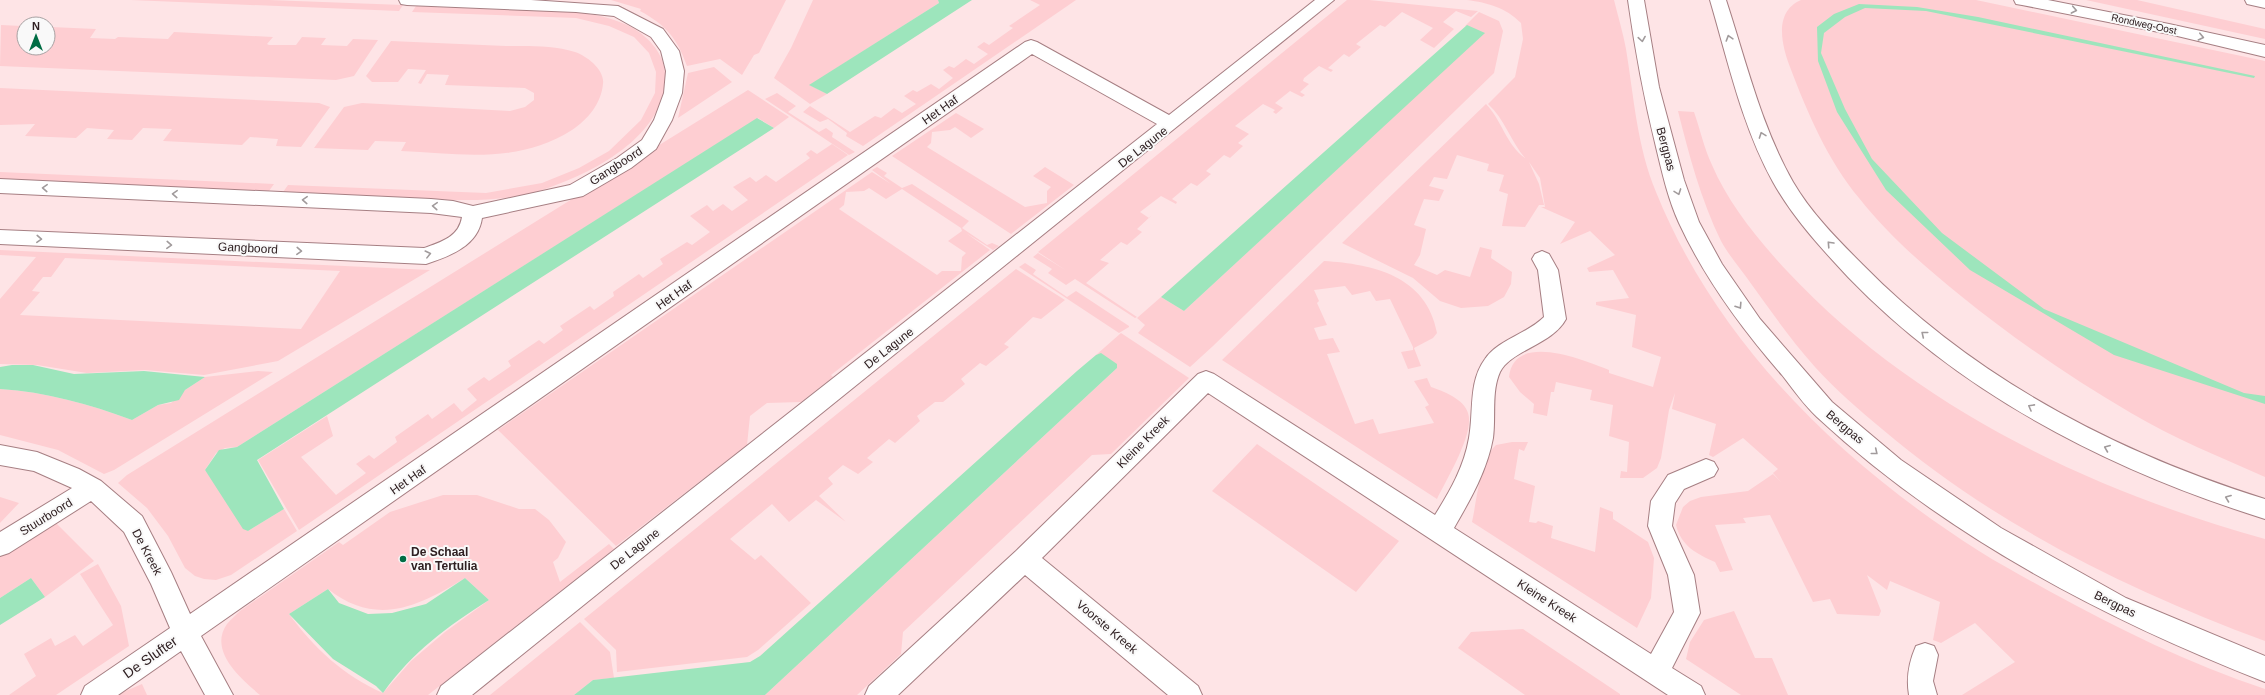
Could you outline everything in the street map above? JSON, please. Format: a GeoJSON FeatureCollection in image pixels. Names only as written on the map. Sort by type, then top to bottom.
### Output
{"type":"FeatureCollection","features":[{"type":"Feature","properties":{"kind":"street","name":"Gangboord"},"geometry":{"type":"LineString","coordinates":[[0,186],[431,206],[453,208],[473,213],[576,191],[624,163],[649,144],[663,120],[673,93],[675,71],[670,52],[657,33],[618,11],[576,7],[407,0]]}},
{"type":"Feature","properties":{"kind":"street","name":"De Lagune"},"geometry":{"type":"LineString","coordinates":[[451,695],[1326,0]]}},
{"type":"Feature","properties":{"kind":"street","name":"Bergpas"},"geometry":{"type":"LineString","coordinates":[[1636,0],[1650,87],[1674,180],[1689,222],[1715,269],[1752,325],[1824,409],[1899,471],[1992,536],[2117,606],[2265,669]]}},
{"type":"Feature","properties":{"kind":"street"},"geometry":{"type":"LineString","coordinates":[[1718,0],[1740,76],[1768,153],[1784,184],[1825,238],[1858,274],[1902,316],[1956,360],[2001,391],[2096,443],[2232,499],[2265,509]]}},
{"type":"Feature","properties":{"kind":"street","name":"Rondweg-Oost"},"geometry":{"type":"LineString","coordinates":[[2022,0],[2169,29],[2265,51]]}},
{"type":"Feature","properties":{"kind":"street"},"geometry":{"type":"LineString","coordinates":[[2253,0],[2265,3]]}},
{"type":"Feature","properties":{"kind":"street","name":"Het Haf"},"geometry":{"type":"LineString","coordinates":[[185,633],[1031,46],[1171,124]]}},
{"type":"Feature","properties":{"kind":"street","name":"Gangboord"},"geometry":{"type":"LineString","coordinates":[[0,237],[426,256],[460,242],[472,225],[473,213]]}},
{"type":"Feature","properties":{"kind":"street"},"geometry":{"type":"LineString","coordinates":[[1439,530],[1472,469],[1481,439],[1484,392],[1492,365],[1506,353],[1538,335],[1555,319],[1548,270],[1542,259]]}},
{"type":"Feature","properties":{"kind":"street","name":"Kleine Kreek"},"geometry":{"type":"LineString","coordinates":[[879,695],[1025,560],[1206,380],[1439,530],[1690,695]]}},
{"type":"Feature","properties":{"kind":"street","name":"De Kreek"},"geometry":{"type":"LineString","coordinates":[[0,455],[37,462],[71,476],[93,488],[133,524],[162,580],[185,633],[219,695]]}},
{"type":"Feature","properties":{"kind":"street"},"geometry":{"type":"LineString","coordinates":[[1656,672],[1687,613],[1681,575],[1660,526],[1663,501],[1676,482],[1706,469]]}},
{"type":"Feature","properties":{"kind":"street","name":"Stuurboord"},"geometry":{"type":"LineString","coordinates":[[0,545],[93,488]]}},
{"type":"Feature","properties":{"kind":"street","name":"Voorste Kreek"},"geometry":{"type":"LineString","coordinates":[[1025,560],[1188,695]]}},
{"type":"Feature","properties":{"kind":"street","name":"De Slufter"},"geometry":{"type":"LineString","coordinates":[[95,695],[185,633]]}},
{"type":"Feature","properties":{"kind":"street"},"geometry":{"type":"LineString","coordinates":[[1923,695],[1920,681],[1925,655]]}},
{"type":"Feature","properties":{"kind":"shaded area"},"geometry":{"type":"Polygon","coordinates":[[[131,0],[269,0],[403,5],[399,11],[131,0]]]}},
{"type":"Feature","properties":{"kind":"shaded area"},"geometry":{"type":"Polygon","coordinates":[[[611,0],[786,0],[759,53],[754,55],[742,75],[720,59],[687,66],[675,40],[664,27],[640,11],[641,9],[611,0]]]}},
{"type":"Feature","properties":{"kind":"shaded area"},"geometry":{"type":"Polygon","coordinates":[[[813,0],[938,0],[939,3],[810,85],[827,94],[810,104],[774,78],[791,48],[813,0]]]}},
{"type":"Feature","properties":{"kind":"shaded area"},"geometry":{"type":"Polygon","coordinates":[[[938,0],[972,0],[827,94],[809,85],[939,3],[938,0]]]}},
{"type":"Feature","properties":{"kind":"shaded area"},"geometry":{"type":"Polygon","coordinates":[[[1030,0],[1076,0],[863,146],[846,136],[847,133],[828,119],[820,122],[803,112],[810,106],[850,132],[875,116],[881,118],[894,108],[902,113],[916,104],[904,96],[913,90],[917,92],[931,84],[939,89],[953,78],[943,70],[949,66],[954,68],[966,59],[974,64],[988,54],[977,47],[984,42],[989,45],[1013,28],[1009,26],[1040,5],[1030,0]]]}},
{"type":"Feature","properties":{"kind":"shaded area"},"geometry":{"type":"Polygon","coordinates":[[[1347,0],[1369,0],[1478,11],[1471,17],[1456,11],[1443,22],[1454,29],[1434,48],[1420,40],[1433,28],[1402,12],[1385,27],[1380,25],[1356,44],[1361,47],[1349,57],[1344,54],[1328,68],[1333,70],[1331,72],[1319,66],[1304,78],[1303,81],[1309,84],[1300,92],[1305,95],[1302,97],[1290,91],[1275,103],[1283,108],[1276,114],[1273,112],[1275,110],[1263,104],[1235,126],[1249,134],[1238,143],[1243,146],[1230,158],[1224,155],[1206,171],[1211,174],[1197,186],[1191,183],[1172,199],[1177,202],[1176,204],[1161,196],[1140,212],[1149,218],[1137,229],[1142,232],[1127,245],[1121,242],[1100,260],[1109,263],[1086,283],[1137,317],[1135,318],[1075,279],[1066,285],[1048,273],[1052,269],[1033,257],[1038,253],[1067,271],[1038,252],[1347,0]]]}},
{"type":"Feature","properties":{"kind":"shaded area"},"geometry":{"type":"Polygon","coordinates":[[[1467,0],[1614,0],[1626,49],[1640,139],[1644,157],[1656,192],[1682,248],[1713,300],[1749,350],[1789,396],[1833,440],[1879,480],[1928,517],[1979,551],[2101,619],[2182,657],[2265,689],[2265,695],[1962,695],[2015,662],[1975,623],[1941,643],[1933,640],[1940,602],[1890,581],[1887,590],[1867,575],[1881,611],[1879,616],[1837,614],[1830,599],[1813,602],[1770,515],[1743,518],[1746,523],[1715,525],[1733,570],[1720,572],[1715,562],[1702,556],[1686,544],[1678,532],[1676,525],[1683,507],[1690,501],[1701,497],[1748,491],[1773,474],[1781,482],[1773,473],[1778,469],[1743,438],[1713,457],[1709,455],[1716,424],[1672,409],[1675,393],[1669,410],[1661,458],[1657,468],[1643,478],[1620,478],[1621,471],[1627,472],[1629,442],[1609,436],[1613,405],[1590,400],[1592,390],[1556,382],[1554,392],[1551,392],[1547,416],[1533,413],[1534,404],[1520,392],[1509,377],[1514,363],[1523,355],[1536,352],[1552,352],[1584,360],[1609,370],[1609,373],[1653,387],[1661,357],[1632,347],[1636,315],[1596,305],[1596,302],[1629,298],[1613,270],[1589,272],[1587,268],[1615,255],[1590,231],[1560,244],[1575,222],[1541,207],[1545,207],[1540,178],[1529,162],[1539,184],[1544,205],[1539,205],[1525,227],[1502,226],[1508,194],[1499,191],[1504,175],[1487,171],[1489,164],[1457,155],[1447,179],[1434,177],[1429,186],[1444,190],[1439,201],[1424,199],[1414,225],[1426,229],[1420,255],[1414,265],[1437,275],[1445,270],[1470,277],[1480,247],[1492,250],[1491,258],[1512,272],[1511,284],[1504,297],[1488,306],[1461,308],[1440,301],[1413,278],[1342,243],[1486,104],[1496,117],[1513,147],[1525,158],[1499,116],[1488,104],[1515,77],[1523,39],[1521,23],[1502,9],[1467,0]]]}},
{"type":"Feature","properties":{"kind":"shaded area"},"geometry":{"type":"Polygon","coordinates":[[[1801,0],[1976,0],[2265,61],[2265,477],[2163,431],[2109,400],[2065,372],[2022,343],[1961,296],[1907,250],[1882,225],[1848,184],[1828,152],[1811,118],[1787,59],[1783,40],[1783,21],[1786,13],[1792,5],[1801,0]]]}},
{"type":"Feature","properties":{"kind":"shaded area"},"geometry":{"type":"Polygon","coordinates":[[[2086,0],[2137,0],[2265,29],[2265,39],[2086,0]]]}},
{"type":"Feature","properties":{"kind":"shaded area"},"geometry":{"type":"Polygon","coordinates":[[[1859,4],[1917,7],[1978,17],[2255,76],[2254,78],[1926,11],[1865,8],[1845,17],[1824,33],[1821,53],[1845,109],[1872,159],[1942,233],[2044,309],[2244,393],[2265,396],[2265,404],[2114,355],[1970,270],[1886,190],[1837,112],[1818,61],[1817,27],[1834,14],[1859,4]]]}},
{"type":"Feature","properties":{"kind":"shaded area"},"geometry":{"type":"Polygon","coordinates":[[[416,6],[590,14],[615,20],[627,25],[641,33],[653,45],[658,51],[664,66],[665,74],[662,96],[654,116],[640,133],[623,149],[604,162],[562,183],[525,194],[492,199],[458,200],[283,192],[288,185],[486,193],[542,183],[579,168],[609,151],[641,120],[655,93],[656,72],[649,53],[634,37],[609,26],[576,18],[412,12],[416,6]]]}},
{"type":"Feature","properties":{"kind":"shaded area"},"geometry":{"type":"Polygon","coordinates":[[[1479,12],[1499,21],[1503,31],[1494,73],[1213,346],[1190,367],[1138,333],[1145,325],[1137,318],[1161,297],[1184,311],[1484,33],[1465,26],[1479,12]]]}},
{"type":"Feature","properties":{"kind":"shaded area"},"geometry":{"type":"Polygon","coordinates":[[[1,25],[16,26],[16,56],[56,56],[56,27],[96,29],[90,38],[115,39],[118,37],[168,39],[174,32],[273,37],[267,44],[269,45],[296,45],[302,37],[326,38],[321,45],[347,46],[353,39],[378,40],[354,76],[336,80],[0,66],[1,25]]]}},
{"type":"Feature","properties":{"kind":"shaded area"},"geometry":{"type":"Polygon","coordinates":[[[1467,25],[1485,33],[1184,311],[1161,297],[1467,25]]]}},
{"type":"Feature","properties":{"kind":"shaded area"},"geometry":{"type":"Polygon","coordinates":[[[391,41],[541,46],[567,50],[580,54],[594,64],[603,79],[602,91],[593,110],[572,130],[552,141],[531,148],[510,152],[468,155],[401,151],[406,142],[375,141],[368,150],[314,148],[344,107],[362,103],[510,111],[525,107],[534,100],[534,93],[525,88],[445,85],[449,75],[427,74],[421,84],[418,83],[426,70],[408,69],[398,82],[372,82],[366,76],[391,41]]]}},
{"type":"Feature","properties":{"kind":"shaded area"},"geometry":{"type":"Polygon","coordinates":[[[714,67],[732,82],[678,118],[688,73],[714,67]]]}},
{"type":"Feature","properties":{"kind":"shaded area"},"geometry":{"type":"Polygon","coordinates":[[[0,88],[319,103],[330,107],[301,147],[276,146],[278,139],[250,137],[242,145],[163,141],[172,129],[143,128],[132,140],[107,139],[114,130],[87,128],[76,138],[25,136],[35,124],[0,125],[0,88]]]}},
{"type":"Feature","properties":{"kind":"shaded area"},"geometry":{"type":"Polygon","coordinates":[[[748,90],[789,117],[774,128],[758,118],[237,447],[225,448],[216,453],[205,470],[248,531],[284,509],[297,531],[231,575],[216,580],[204,579],[195,576],[185,568],[168,536],[147,508],[118,483],[127,475],[748,90]]]}},
{"type":"Feature","properties":{"kind":"shaded area"},"geometry":{"type":"Polygon","coordinates":[[[777,93],[796,106],[788,112],[819,132],[826,128],[833,133],[832,137],[855,152],[849,155],[765,99],[777,93]]]}},
{"type":"Feature","properties":{"kind":"shaded area"},"geometry":{"type":"Polygon","coordinates":[[[1678,111],[1694,112],[1707,152],[1719,179],[1735,207],[1766,247],[1787,271],[1836,319],[1890,363],[1947,402],[2007,437],[2070,468],[2134,495],[2199,519],[2265,539],[2265,641],[2163,600],[2113,577],[2016,525],[1925,464],[1848,400],[1815,367],[1798,347],[1724,247],[1707,210],[1691,161],[1678,111]]]}},
{"type":"Feature","properties":{"kind":"shaded area"},"geometry":{"type":"Polygon","coordinates":[[[956,113],[984,129],[971,138],[955,127],[950,130],[932,132],[931,143],[927,147],[1025,207],[1047,203],[1047,191],[1051,187],[1033,176],[1045,167],[1074,185],[1011,234],[892,156],[956,113]]]}},
{"type":"Feature","properties":{"kind":"shaded area"},"geometry":{"type":"Polygon","coordinates":[[[757,118],[774,128],[257,460],[284,509],[248,531],[243,529],[205,470],[219,450],[237,447],[757,118]]]}},
{"type":"Feature","properties":{"kind":"shaded area"},"geometry":{"type":"Polygon","coordinates":[[[832,144],[848,155],[299,530],[258,460],[327,416],[333,436],[301,457],[336,495],[366,473],[356,464],[369,455],[374,459],[397,442],[395,437],[428,414],[432,419],[454,403],[462,412],[477,400],[467,389],[484,377],[489,381],[511,366],[508,361],[539,340],[544,344],[563,330],[560,326],[590,306],[594,310],[614,296],[613,292],[639,274],[643,278],[663,264],[660,259],[687,242],[692,245],[710,232],[690,216],[707,205],[713,211],[723,204],[732,211],[748,200],[733,187],[750,177],[756,182],[766,175],[776,182],[810,158],[806,154],[811,150],[817,154],[832,144]]]}},
{"type":"Feature","properties":{"kind":"shaded area"},"geometry":{"type":"Polygon","coordinates":[[[877,167],[887,173],[884,176],[902,188],[912,184],[969,221],[962,228],[987,245],[992,243],[999,246],[993,250],[966,233],[990,250],[831,375],[833,377],[801,402],[767,403],[750,416],[747,445],[616,546],[498,430],[872,172],[891,184],[872,170],[877,167]],[[869,188],[864,191],[846,192],[844,205],[839,209],[937,275],[942,271],[961,271],[962,257],[966,253],[948,241],[962,231],[961,228],[902,189],[886,199],[869,188]]]}},
{"type":"Feature","properties":{"kind":"shaded area"},"geometry":{"type":"Polygon","coordinates":[[[0,172],[274,184],[269,191],[0,179],[0,172]]]}},
{"type":"Feature","properties":{"kind":"shaded area"},"geometry":{"type":"Polygon","coordinates":[[[0,250],[430,270],[278,361],[204,375],[145,370],[87,373],[37,365],[0,364],[0,299],[36,257],[0,255],[0,250]],[[65,258],[51,277],[43,277],[32,291],[40,292],[20,315],[301,329],[340,271],[65,258]]]}},
{"type":"Feature","properties":{"kind":"shaded area"},"geometry":{"type":"Polygon","coordinates":[[[1324,261],[1379,270],[1395,277],[1410,286],[1422,298],[1431,314],[1437,333],[1433,338],[1414,348],[1421,366],[1408,369],[1401,352],[1413,350],[1413,347],[1390,299],[1376,301],[1370,291],[1352,295],[1345,286],[1314,290],[1319,301],[1317,303],[1327,325],[1314,328],[1319,340],[1333,338],[1340,352],[1327,354],[1355,424],[1373,419],[1379,434],[1434,423],[1425,407],[1429,405],[1414,381],[1427,378],[1431,387],[1452,396],[1466,408],[1469,422],[1464,444],[1437,499],[1222,360],[1324,261]]]}},
{"type":"Feature","properties":{"kind":"shaded area"},"geometry":{"type":"Polygon","coordinates":[[[1025,263],[1036,270],[1033,274],[1067,297],[1076,291],[1129,327],[1119,333],[1019,267],[1025,263]]]}},
{"type":"Feature","properties":{"kind":"shaded area"},"geometry":{"type":"Polygon","coordinates":[[[1016,269],[1065,300],[1041,319],[1033,317],[1004,344],[1009,347],[986,366],[980,363],[961,379],[965,384],[943,402],[935,402],[917,416],[920,421],[895,443],[889,439],[867,458],[873,462],[858,474],[843,465],[828,478],[833,484],[819,496],[846,522],[816,500],[789,522],[772,504],[730,539],[755,560],[761,555],[811,603],[758,650],[747,657],[617,672],[616,650],[584,619],[1016,269]]]}},
{"type":"Feature","properties":{"kind":"shaded area"},"geometry":{"type":"Polygon","coordinates":[[[1121,333],[1189,378],[1111,454],[1092,455],[903,632],[901,654],[857,695],[765,695],[1117,368],[1102,354],[1096,355],[1121,333]]]}},
{"type":"Feature","properties":{"kind":"shaded area"},"geometry":{"type":"Polygon","coordinates":[[[1101,353],[1117,364],[1117,368],[765,695],[574,695],[593,680],[750,662],[760,656],[1077,371],[1096,355],[1101,353]]]}},
{"type":"Feature","properties":{"kind":"shaded area"},"geometry":{"type":"Polygon","coordinates":[[[12,365],[33,365],[74,374],[144,371],[205,377],[185,390],[179,400],[158,405],[132,420],[100,409],[51,396],[0,389],[0,367],[12,365]]]}},
{"type":"Feature","properties":{"kind":"shaded area"},"geometry":{"type":"Polygon","coordinates":[[[258,371],[273,372],[114,470],[104,474],[58,450],[0,435],[0,389],[51,396],[100,409],[132,420],[158,405],[171,403],[185,390],[205,377],[258,371]]]}},
{"type":"Feature","properties":{"kind":"shaded area"},"geometry":{"type":"Polygon","coordinates":[[[1512,442],[1528,442],[1524,451],[1519,449],[1514,479],[1535,486],[1529,522],[1536,523],[1538,521],[1553,526],[1551,538],[1595,552],[1600,507],[1613,512],[1613,519],[1648,542],[1654,558],[1651,598],[1637,628],[1472,522],[1480,481],[1486,460],[1496,445],[1512,442]]]}},
{"type":"Feature","properties":{"kind":"shaded area"},"geometry":{"type":"Polygon","coordinates":[[[1257,444],[1399,541],[1356,592],[1212,491],[1257,444]]]}},
{"type":"Feature","properties":{"kind":"shaded area"},"geometry":{"type":"Polygon","coordinates":[[[443,495],[477,495],[519,509],[535,509],[549,520],[566,542],[558,558],[553,562],[560,582],[609,544],[614,549],[428,695],[260,695],[236,673],[224,654],[221,644],[222,634],[227,624],[240,611],[339,542],[343,545],[390,512],[443,495]],[[465,578],[431,597],[397,609],[380,610],[363,607],[346,601],[328,589],[289,614],[319,649],[331,660],[355,678],[383,693],[411,661],[445,632],[489,600],[465,578]]]}},
{"type":"Feature","properties":{"kind":"shaded area"},"geometry":{"type":"Polygon","coordinates":[[[0,497],[19,503],[0,523],[0,497]]]}},
{"type":"Feature","properties":{"kind":"shaded area"},"geometry":{"type":"Polygon","coordinates":[[[53,520],[94,561],[45,597],[31,578],[0,598],[0,552],[53,520]]]}},
{"type":"Feature","properties":{"kind":"shaded area"},"geometry":{"type":"Polygon","coordinates":[[[98,564],[121,606],[129,646],[56,695],[9,695],[36,676],[24,654],[51,638],[55,646],[75,635],[83,646],[113,625],[80,574],[98,564]]]}},
{"type":"Feature","properties":{"kind":"shaded area"},"geometry":{"type":"Polygon","coordinates":[[[31,578],[45,597],[0,625],[0,598],[31,578]]]}},
{"type":"Feature","properties":{"kind":"shaded area"},"geometry":{"type":"Polygon","coordinates":[[[465,578],[489,600],[445,630],[419,652],[394,678],[383,693],[376,686],[333,659],[289,614],[328,589],[339,603],[368,614],[392,613],[426,604],[465,578]]]}},
{"type":"Feature","properties":{"kind":"shaded area"},"geometry":{"type":"Polygon","coordinates":[[[1734,611],[1755,658],[1772,658],[1788,695],[1741,695],[1686,659],[1690,642],[1704,620],[1734,611]]]}},
{"type":"Feature","properties":{"kind":"shaded area"},"geometry":{"type":"Polygon","coordinates":[[[580,622],[610,652],[614,678],[593,680],[574,695],[490,695],[580,622]]]}},
{"type":"Feature","properties":{"kind":"shaded area"},"geometry":{"type":"Polygon","coordinates":[[[1523,629],[1620,695],[1525,695],[1458,648],[1471,632],[1523,629]]]}},
{"type":"Feature","properties":{"kind":"shaded area"},"geometry":{"type":"Polygon","coordinates":[[[142,684],[147,695],[118,695],[121,693],[142,684]]]}},
{"type":"Feature","properties":{"kind":"place","name":"De Schaal van Tertulia"},"geometry":{"type":"Point","coordinates":[403,559]}}]}
